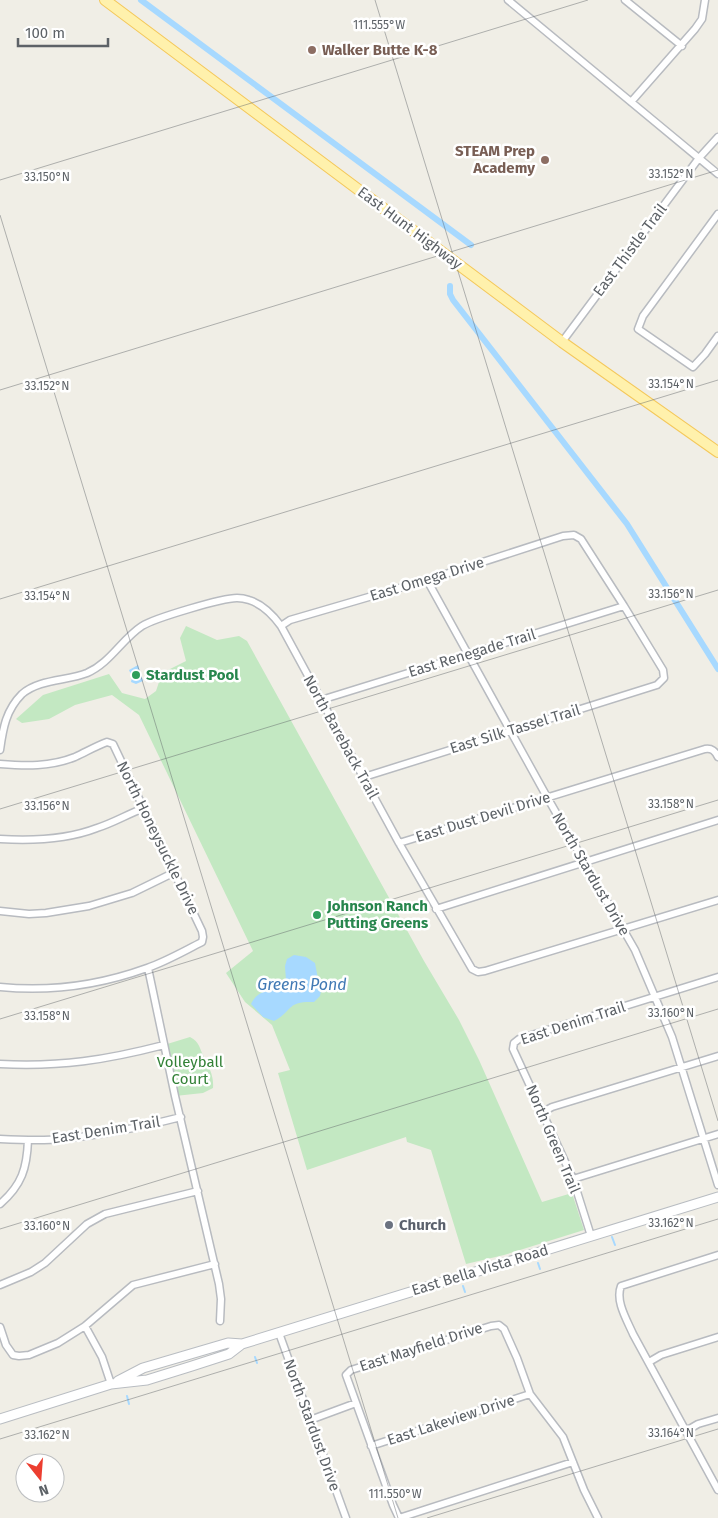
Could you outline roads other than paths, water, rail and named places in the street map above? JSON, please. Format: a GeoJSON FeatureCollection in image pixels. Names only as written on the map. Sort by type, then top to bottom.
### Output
{"type":"FeatureCollection","features":[{"type":"Feature","properties":{"kind":"main road","name":"East Hunt Highway"},"geometry":{"type":"LineString","coordinates":[[105,0],[562,342],[718,452]]}},
{"type":"Feature","properties":{"kind":"street"},"geometry":{"type":"LineString","coordinates":[[508,0],[718,174]]}},
{"type":"Feature","properties":{"kind":"street"},"geometry":{"type":"LineString","coordinates":[[626,0],[682,46]]}},
{"type":"Feature","properties":{"kind":"street"},"geometry":{"type":"LineString","coordinates":[[631,102],[682,46],[702,19],[705,0]]}},
{"type":"Feature","properties":{"kind":"street","name":"East Thistle Trail"},"geometry":{"type":"LineString","coordinates":[[562,342],[698,158],[718,137]]}},
{"type":"Feature","properties":{"kind":"street"},"geometry":{"type":"LineString","coordinates":[[718,214],[643,316],[638,329],[693,367],[718,336]]}},
{"type":"Feature","properties":{"kind":"street","name":"East Omega Drive"},"geometry":{"type":"LineString","coordinates":[[280,626],[290,620],[426,580],[562,536],[574,535],[580,539],[624,606]]}},
{"type":"Feature","properties":{"kind":"street","name":"North Stardust Drive"},"geometry":{"type":"LineString","coordinates":[[426,580],[547,797],[624,929],[669,1029],[718,1185]]}},
{"type":"Feature","properties":{"kind":"street","name":"North Bareback Trail"},"geometry":{"type":"LineString","coordinates":[[2,723],[23,693],[41,685],[87,673],[104,663],[131,636],[148,624],[195,608],[237,598],[250,600],[262,606],[275,617],[399,844],[472,969],[478,972],[624,929]]}},
{"type":"Feature","properties":{"kind":"street","name":"East Renegade Trail"},"geometry":{"type":"LineString","coordinates":[[321,700],[624,606]]}},
{"type":"Feature","properties":{"kind":"street","name":"East Silk Tassel Trail"},"geometry":{"type":"LineString","coordinates":[[364,777],[657,685],[664,678],[663,670],[624,606]]}},
{"type":"Feature","properties":{"kind":"street"},"geometry":{"type":"LineString","coordinates":[[0,750],[2,723]]}},
{"type":"Feature","properties":{"kind":"street","name":"North Honeysuckle Drive"},"geometry":{"type":"LineString","coordinates":[[0,764],[28,766],[55,763],[74,757],[107,742],[113,744],[204,937],[202,942],[148,968]]}},
{"type":"Feature","properties":{"kind":"street","name":"East Dust Devil Drive"},"geometry":{"type":"LineString","coordinates":[[399,844],[709,748],[718,757]]}},
{"type":"Feature","properties":{"kind":"street"},"geometry":{"type":"LineString","coordinates":[[0,838],[38,840],[78,834],[98,828],[144,808]]}},
{"type":"Feature","properties":{"kind":"street"},"geometry":{"type":"LineString","coordinates":[[436,909],[718,820]]}},
{"type":"Feature","properties":{"kind":"street"},"geometry":{"type":"LineString","coordinates":[[0,911],[29,914],[88,906],[132,893],[175,872]]}},
{"type":"Feature","properties":{"kind":"street"},"geometry":{"type":"LineString","coordinates":[[624,929],[718,900]]}},
{"type":"Feature","properties":{"kind":"street"},"geometry":{"type":"LineString","coordinates":[[0,987],[51,989],[83,985],[148,968],[214,1264],[221,1299],[220,1321]]}},
{"type":"Feature","properties":{"kind":"street","name":"East Denim Trail"},"geometry":{"type":"LineString","coordinates":[[514,1043],[519,1039],[718,977]]}},
{"type":"Feature","properties":{"kind":"street","name":"North Green Trail"},"geometry":{"type":"LineString","coordinates":[[514,1043],[514,1049],[573,1179],[591,1236]]}},
{"type":"Feature","properties":{"kind":"street"},"geometry":{"type":"LineString","coordinates":[[0,1064],[32,1066],[87,1062],[164,1044]]}},
{"type":"Feature","properties":{"kind":"street"},"geometry":{"type":"LineString","coordinates":[[543,1112],[552,1107],[718,1056]]}},
{"type":"Feature","properties":{"kind":"street","name":"East Denim Trail"},"geometry":{"type":"LineString","coordinates":[[0,1139],[60,1140],[142,1127],[181,1117]]}},
{"type":"Feature","properties":{"kind":"street"},"geometry":{"type":"LineString","coordinates":[[573,1179],[718,1134]]}},
{"type":"Feature","properties":{"kind":"street"},"geometry":{"type":"LineString","coordinates":[[0,1204],[18,1186],[25,1167],[28,1140]]}},
{"type":"Feature","properties":{"kind":"street"},"geometry":{"type":"LineString","coordinates":[[0,1286],[31,1272],[45,1263],[87,1224],[105,1214],[198,1191]]}},
{"type":"Feature","properties":{"kind":"street","name":"East Bella Vista Road"},"geometry":{"type":"LineString","coordinates":[[0,1419],[111,1384],[147,1380],[229,1354],[242,1344],[718,1196]]}},
{"type":"Feature","properties":{"kind":"street"},"geometry":{"type":"LineString","coordinates":[[718,1255],[620,1286],[618,1292],[622,1308],[633,1334],[718,1490]]}},
{"type":"Feature","properties":{"kind":"street"},"geometry":{"type":"LineString","coordinates":[[0,1327],[6,1345],[13,1355],[19,1356],[44,1350],[85,1326],[133,1285],[214,1264]]}},
{"type":"Feature","properties":{"kind":"street","name":"East Mayfield Drive"},"geometry":{"type":"LineString","coordinates":[[356,1404],[346,1375],[351,1370],[499,1324],[504,1329],[517,1358],[530,1394]]}},
{"type":"Feature","properties":{"kind":"street"},"geometry":{"type":"LineString","coordinates":[[85,1326],[102,1357],[111,1384]]}},
{"type":"Feature","properties":{"kind":"street","name":"North Stardust Drive"},"geometry":{"type":"LineString","coordinates":[[278,1333],[346,1518]]}},
{"type":"Feature","properties":{"kind":"street"},"geometry":{"type":"LineString","coordinates":[[649,1362],[661,1355],[718,1337]]}},
{"type":"Feature","properties":{"kind":"street"},"geometry":{"type":"LineString","coordinates":[[530,1394],[563,1437],[598,1518]]}},
{"type":"Feature","properties":{"kind":"street","name":"East Lakeview Drive"},"geometry":{"type":"LineString","coordinates":[[371,1446],[530,1394]]}},
{"type":"Feature","properties":{"kind":"street"},"geometry":{"type":"LineString","coordinates":[[310,1420],[356,1404],[399,1518],[573,1462]]}},
{"type":"Feature","properties":{"kind":"street"},"geometry":{"type":"LineString","coordinates":[[686,1431],[698,1424],[718,1418]]}},
{"type":"Feature","properties":{"kind":"water","name":"Stardust Pool"},"geometry":{"type":"Polygon","coordinates":[[[138,665],[143,681],[136,684],[131,682],[132,677],[129,670],[138,665]]]}},
{"type":"Feature","properties":{"kind":"water","name":"Greens Pond"},"geometry":{"type":"Polygon","coordinates":[[[294,955],[306,957],[315,963],[318,979],[322,986],[320,996],[314,1002],[294,1005],[274,1021],[263,1017],[251,1004],[263,992],[277,988],[286,981],[285,966],[287,959],[294,955]]]}},
{"type":"Feature","properties":{"kind":"waterway"},"geometry":{"type":"LineString","coordinates":[[141,0],[471,245]]}},
{"type":"Feature","properties":{"kind":"waterway"},"geometry":{"type":"LineString","coordinates":[[450,286],[450,294],[453,300],[627,524],[718,669]]}},
{"type":"Feature","properties":{"kind":"waterway"},"geometry":{"type":"LineString","coordinates":[[612,1237],[615,1245]]}},
{"type":"Feature","properties":{"kind":"waterway"},"geometry":{"type":"LineString","coordinates":[[538,1263],[540,1269]]}},
{"type":"Feature","properties":{"kind":"waterway"},"geometry":{"type":"LineString","coordinates":[[463,1286],[465,1292]]}},
{"type":"Feature","properties":{"kind":"waterway"},"geometry":{"type":"LineString","coordinates":[[255,1357],[257,1363]]}},
{"type":"Feature","properties":{"kind":"waterway"},"geometry":{"type":"LineString","coordinates":[[127,1396],[129,1404]]}},
{"type":"Feature","properties":{"kind":"place","name":"Walker Butte K-8"},"geometry":{"type":"Point","coordinates":[312,50]}},
{"type":"Feature","properties":{"kind":"place","name":"STEAM Prep Academy"},"geometry":{"type":"Point","coordinates":[545,160]}},
{"type":"Feature","properties":{"kind":"place","name":"Stardust Pool"},"geometry":{"type":"Point","coordinates":[136,675]}},
{"type":"Feature","properties":{"kind":"place","name":"Johnson Ranch Putting Greens"},"geometry":{"type":"Point","coordinates":[317,915]}},
{"type":"Feature","properties":{"kind":"place","name":"Church"},"geometry":{"type":"Point","coordinates":[389,1225]}},
{"type":"Feature","properties":{"kind":"park label","name":"Volleyball Court"},"geometry":{"type":"Point","coordinates":[190,1070]}}]}
